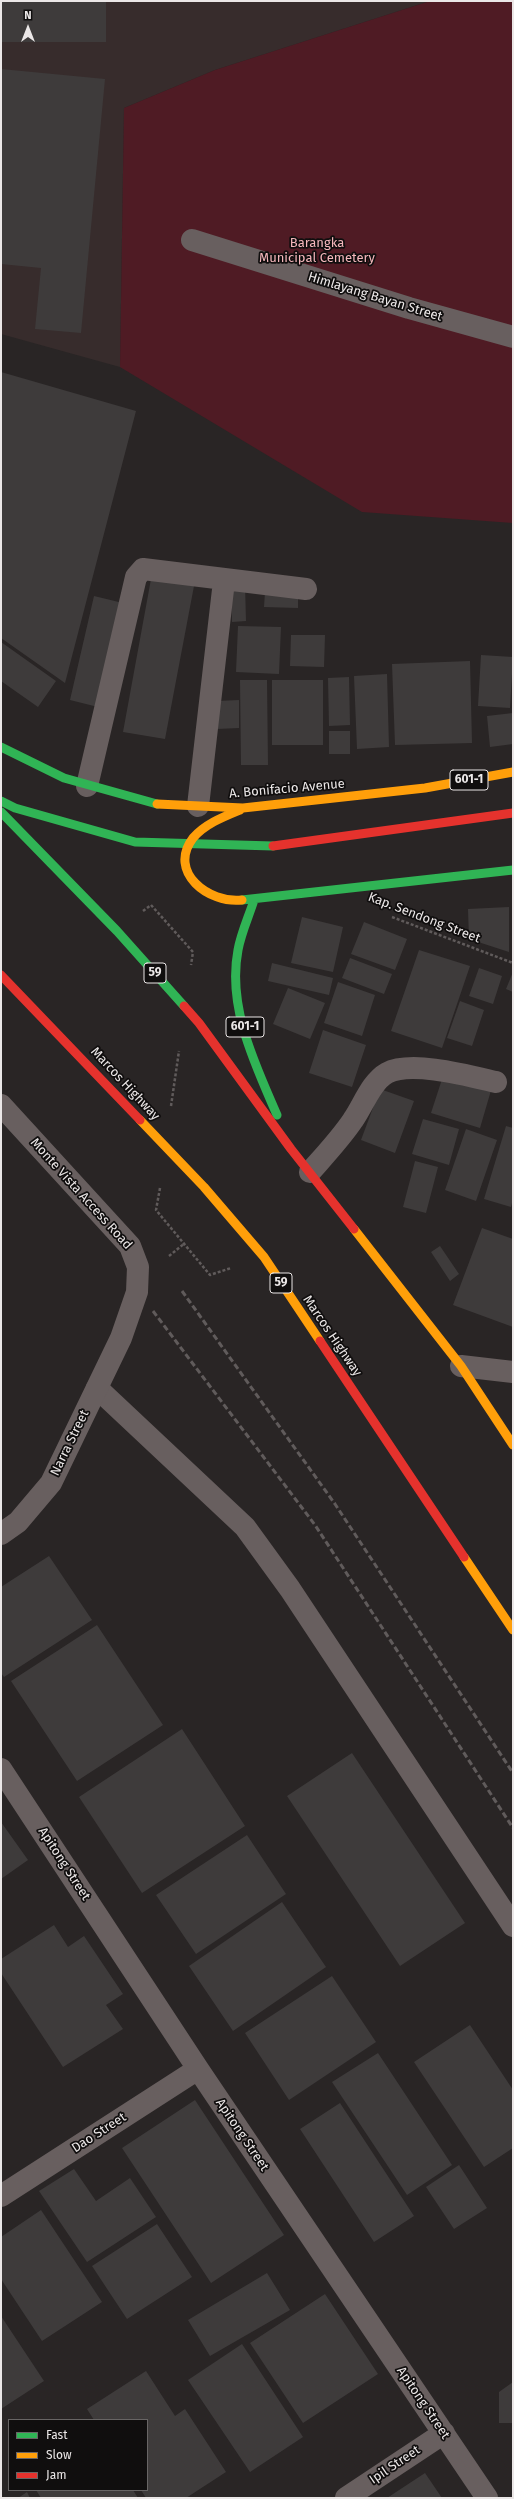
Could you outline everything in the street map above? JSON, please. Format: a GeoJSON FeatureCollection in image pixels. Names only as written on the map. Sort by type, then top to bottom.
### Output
{"type":"FeatureCollection","features":[{"type":"Feature","properties":{"kind":"main road","name":"A. Bonifacio Avenue"},"geometry":{"type":"LineString","coordinates":[[1,747],[64,778],[87,786],[160,804],[198,806],[243,808],[424,788],[513,772]]}},
{"type":"Feature","properties":{"kind":"main road"},"geometry":{"type":"LineString","coordinates":[[1,801],[15,808],[135,842],[279,846],[513,813]]}},
{"type":"Feature","properties":{"kind":"main road"},"geometry":{"type":"LineString","coordinates":[[243,808],[204,828],[189,842],[184,855],[186,871],[193,883],[209,893],[232,901],[254,900],[513,870]]}},
{"type":"Feature","properties":{"kind":"main road","name":"59"},"geometry":{"type":"LineString","coordinates":[[1,812],[117,931],[199,1023],[291,1149],[461,1366],[513,1445]]}},
{"type":"Feature","properties":{"kind":"main road","name":"601-1"},"geometry":{"type":"LineString","coordinates":[[254,900],[238,950],[237,989],[250,1052],[291,1149]]}},
{"type":"Feature","properties":{"kind":"main road","name":"Marcos Highway"},"geometry":{"type":"LineString","coordinates":[[1,975],[199,1181],[264,1257],[513,1630]]}},
{"type":"Feature","properties":{"kind":"street","name":"Himlayang Bayan Street"},"geometry":{"type":"LineString","coordinates":[[192,240],[409,308],[513,337]]}},
{"type":"Feature","properties":{"kind":"street"},"geometry":{"type":"LineString","coordinates":[[87,786],[136,577],[142,569],[150,568],[224,581],[306,589]]}},
{"type":"Feature","properties":{"kind":"street"},"geometry":{"type":"LineString","coordinates":[[198,806],[224,581]]}},
{"type":"Feature","properties":{"kind":"street"},"geometry":{"type":"LineString","coordinates":[[310,1172],[353,1121],[374,1087],[386,1073],[393,1071],[424,1069],[446,1071],[496,1082]]}},
{"type":"Feature","properties":{"kind":"street","name":"Monte Vista Access Road"},"geometry":{"type":"LineString","coordinates":[[1,1104],[130,1246],[138,1267],[137,1292],[121,1338]]}},
{"type":"Feature","properties":{"kind":"street","name":"Narra Street"},"geometry":{"type":"LineString","coordinates":[[1,1534],[18,1522],[51,1483],[121,1338]]}},
{"type":"Feature","properties":{"kind":"street"},"geometry":{"type":"LineString","coordinates":[[461,1366],[513,1372]]}},
{"type":"Feature","properties":{"kind":"street"},"geometry":{"type":"LineString","coordinates":[[97,1388],[245,1527],[290,1589],[513,1926]]}},
{"type":"Feature","properties":{"kind":"street","name":"Apitong Street"},"geometry":{"type":"LineString","coordinates":[[1,1769],[198,2069],[487,2498]]}},
{"type":"Feature","properties":{"kind":"street","name":"Dao Street"},"geometry":{"type":"LineString","coordinates":[[1,2196],[198,2069]]}},
{"type":"Feature","properties":{"kind":"street","name":"Ipil Street"},"geometry":{"type":"LineString","coordinates":[[346,2498],[444,2433]]}},
{"type":"Feature","properties":{"kind":"path","name":"Kap. Sendong Street"},"geometry":{"type":"LineString","coordinates":[[387,915],[513,963]]}},
{"type":"Feature","properties":{"kind":"path"},"geometry":{"type":"LineString","coordinates":[[191,967],[193,952]]}},
{"type":"Feature","properties":{"kind":"path"},"geometry":{"type":"LineString","coordinates":[[171,1108],[180,1046]]}},
{"type":"Feature","properties":{"kind":"path"},"geometry":{"type":"LineString","coordinates":[[160,1186],[156,1210],[210,1275]]}},
{"type":"Feature","properties":{"kind":"shaded area"},"geometry":{"type":"Polygon","coordinates":[[[1,1],[430,1],[215,70],[124,108],[120,367],[1,334],[1,1]]]}},
{"type":"Feature","properties":{"kind":"green space","name":"Barangka Municipal Cemetery"},"geometry":{"type":"Polygon","coordinates":[[[430,1],[513,1],[513,523],[362,512],[120,367],[124,108],[215,70],[430,1]]]}},
{"type":"Feature","properties":{"kind":"building"},"geometry":{"type":"Polygon","coordinates":[[[1,1],[106,1],[106,42],[1,42],[1,1]]]}},
{"type":"Feature","properties":{"kind":"building"},"geometry":{"type":"Polygon","coordinates":[[[1,69],[105,79],[81,333],[35,329],[41,268],[1,264],[1,69]]]}},
{"type":"Feature","properties":{"kind":"building"},"geometry":{"type":"Polygon","coordinates":[[[1,372],[136,411],[65,683],[1,638],[1,372]]]}},
{"type":"Feature","properties":{"kind":"building"},"geometry":{"type":"Polygon","coordinates":[[[151,579],[194,586],[165,739],[123,732],[151,579]]]}},
{"type":"Feature","properties":{"kind":"building"},"geometry":{"type":"Polygon","coordinates":[[[245,585],[246,621],[232,622],[231,586],[245,585]]]}},
{"type":"Feature","properties":{"kind":"building"},"geometry":{"type":"Polygon","coordinates":[[[265,592],[298,594],[298,608],[264,607],[265,592]]]}},
{"type":"Feature","properties":{"kind":"building"},"geometry":{"type":"Polygon","coordinates":[[[94,596],[127,604],[102,708],[70,700],[94,596]]]}},
{"type":"Feature","properties":{"kind":"building"},"geometry":{"type":"Polygon","coordinates":[[[238,626],[281,627],[279,674],[236,672],[238,626]]]}},
{"type":"Feature","properties":{"kind":"building"},"geometry":{"type":"Polygon","coordinates":[[[291,635],[325,635],[324,667],[290,666],[291,635]]]}},
{"type":"Feature","properties":{"kind":"building"},"geometry":{"type":"Polygon","coordinates":[[[1,642],[56,681],[38,707],[1,681],[1,642]]]}},
{"type":"Feature","properties":{"kind":"building"},"geometry":{"type":"Polygon","coordinates":[[[481,655],[513,657],[510,708],[478,706],[481,655]]]}},
{"type":"Feature","properties":{"kind":"building"},"geometry":{"type":"Polygon","coordinates":[[[470,661],[472,743],[395,745],[392,664],[470,661]]]}},
{"type":"Feature","properties":{"kind":"building"},"geometry":{"type":"Polygon","coordinates":[[[387,674],[389,747],[357,749],[354,676],[387,674]]]}},
{"type":"Feature","properties":{"kind":"building"},"geometry":{"type":"Polygon","coordinates":[[[349,677],[350,725],[329,726],[328,678],[349,677]]]}},
{"type":"Feature","properties":{"kind":"building"},"geometry":{"type":"Polygon","coordinates":[[[240,680],[267,680],[268,765],[241,765],[240,680]]]}},
{"type":"Feature","properties":{"kind":"building"},"geometry":{"type":"Polygon","coordinates":[[[272,680],[323,680],[323,745],[272,745],[272,680]]]}},
{"type":"Feature","properties":{"kind":"building"},"geometry":{"type":"Polygon","coordinates":[[[239,700],[239,728],[217,729],[217,701],[239,700]]]}},
{"type":"Feature","properties":{"kind":"building"},"geometry":{"type":"Polygon","coordinates":[[[513,713],[513,744],[490,747],[487,716],[513,713]]]}},
{"type":"Feature","properties":{"kind":"building"},"geometry":{"type":"Polygon","coordinates":[[[329,731],[350,731],[350,754],[329,754],[329,731]]]}},
{"type":"Feature","properties":{"kind":"building"},"geometry":{"type":"Polygon","coordinates":[[[509,907],[509,952],[469,939],[468,909],[509,907]]]}},
{"type":"Feature","properties":{"kind":"building"},"geometry":{"type":"Polygon","coordinates":[[[302,917],[343,927],[333,972],[291,963],[302,917]]]}},
{"type":"Feature","properties":{"kind":"building"},"geometry":{"type":"Polygon","coordinates":[[[364,922],[407,939],[395,970],[351,954],[364,922]]]}},
{"type":"Feature","properties":{"kind":"building"},"geometry":{"type":"Polygon","coordinates":[[[419,950],[470,966],[442,1048],[391,1031],[419,950]]]}},
{"type":"Feature","properties":{"kind":"building"},"geometry":{"type":"Polygon","coordinates":[[[350,958],[392,974],[384,994],[342,978],[350,958]]]}},
{"type":"Feature","properties":{"kind":"building"},"geometry":{"type":"Polygon","coordinates":[[[272,963],[333,978],[329,995],[268,981],[272,963]]]}},
{"type":"Feature","properties":{"kind":"building"},"geometry":{"type":"Polygon","coordinates":[[[479,968],[502,976],[493,1004],[469,996],[479,968]]]}},
{"type":"Feature","properties":{"kind":"building"},"geometry":{"type":"Polygon","coordinates":[[[513,972],[513,992],[506,989],[513,972]]]}},
{"type":"Feature","properties":{"kind":"building"},"geometry":{"type":"Polygon","coordinates":[[[338,982],[375,995],[362,1036],[324,1023],[338,982]]]}},
{"type":"Feature","properties":{"kind":"building"},"geometry":{"type":"Polygon","coordinates":[[[288,988],[325,1003],[310,1039],[273,1024],[288,988]]]}},
{"type":"Feature","properties":{"kind":"building"},"geometry":{"type":"Polygon","coordinates":[[[460,1001],[484,1010],[472,1046],[447,1038],[460,1001]]]}},
{"type":"Feature","properties":{"kind":"building"},"geometry":{"type":"Polygon","coordinates":[[[323,1030],[366,1045],[352,1087],[309,1073],[323,1030]]]}},
{"type":"Feature","properties":{"kind":"building"},"geometry":{"type":"Polygon","coordinates":[[[444,1073],[492,1087],[480,1128],[431,1113],[444,1073]]]}},
{"type":"Feature","properties":{"kind":"building"},"geometry":{"type":"Polygon","coordinates":[[[380,1089],[414,1101],[395,1153],[361,1140],[380,1089]]]}},
{"type":"Feature","properties":{"kind":"building"},"geometry":{"type":"Polygon","coordinates":[[[423,1119],[459,1129],[449,1165],[412,1154],[423,1119]]]}},
{"type":"Feature","properties":{"kind":"building"},"geometry":{"type":"Polygon","coordinates":[[[506,1126],[513,1128],[513,1199],[511,1207],[484,1199],[506,1126]]]}},
{"type":"Feature","properties":{"kind":"building"},"geometry":{"type":"Polygon","coordinates":[[[466,1129],[497,1140],[476,1201],[445,1190],[466,1129]]]}},
{"type":"Feature","properties":{"kind":"building"},"geometry":{"type":"Polygon","coordinates":[[[415,1161],[438,1167],[426,1213],[403,1207],[415,1161]]]}},
{"type":"Feature","properties":{"kind":"building"},"geometry":{"type":"Polygon","coordinates":[[[482,1228],[513,1239],[513,1327],[453,1305],[482,1228]]]}},
{"type":"Feature","properties":{"kind":"building"},"geometry":{"type":"Polygon","coordinates":[[[440,1246],[459,1274],[450,1281],[431,1252],[440,1246]]]}},
{"type":"Feature","properties":{"kind":"building"},"geometry":{"type":"Polygon","coordinates":[[[49,1556],[92,1620],[4,1677],[1,1673],[1,1587],[49,1556]]]}},
{"type":"Feature","properties":{"kind":"building"},"geometry":{"type":"Polygon","coordinates":[[[97,1625],[163,1725],[77,1781],[11,1681],[97,1625]]]}},
{"type":"Feature","properties":{"kind":"building"},"geometry":{"type":"Polygon","coordinates":[[[182,1729],[245,1826],[142,1893],[79,1797],[182,1729]]]}},
{"type":"Feature","properties":{"kind":"building"},"geometry":{"type":"Polygon","coordinates":[[[352,1753],[465,1923],[400,1966],[287,1796],[352,1753]]]}},
{"type":"Feature","properties":{"kind":"building"},"geometry":{"type":"Polygon","coordinates":[[[1,1822],[28,1860],[1,1879],[1,1822]]]}},
{"type":"Feature","properties":{"kind":"building"},"geometry":{"type":"Polygon","coordinates":[[[247,1835],[286,1894],[196,1954],[156,1895],[247,1835]]]}},
{"type":"Feature","properties":{"kind":"building"},"geometry":{"type":"Polygon","coordinates":[[[282,1902],[326,1967],[233,2031],[189,1966],[282,1902]]]}},
{"type":"Feature","properties":{"kind":"building"},"geometry":{"type":"Polygon","coordinates":[[[54,1925],[68,1947],[84,1936],[123,1994],[106,2005],[123,2029],[63,2067],[1,1973],[1,1959],[54,1925]]]}},
{"type":"Feature","properties":{"kind":"building"},"geometry":{"type":"Polygon","coordinates":[[[332,1976],[376,2042],[289,2100],[245,2033],[332,1976]]]}},
{"type":"Feature","properties":{"kind":"building"},"geometry":{"type":"Polygon","coordinates":[[[470,2025],[513,2090],[513,2148],[484,2167],[414,2062],[470,2025]]]}},
{"type":"Feature","properties":{"kind":"building"},"geometry":{"type":"Polygon","coordinates":[[[378,2053],[452,2165],[407,2195],[332,2082],[378,2053]]]}},
{"type":"Feature","properties":{"kind":"building"},"geometry":{"type":"Polygon","coordinates":[[[195,2100],[284,2235],[211,2283],[122,2148],[195,2100]]]}},
{"type":"Feature","properties":{"kind":"building"},"geometry":{"type":"Polygon","coordinates":[[[340,2103],[414,2216],[374,2242],[300,2129],[340,2103]]]}},
{"type":"Feature","properties":{"kind":"building"},"geometry":{"type":"Polygon","coordinates":[[[459,2165],[487,2208],[454,2229],[426,2187],[459,2165]]]}},
{"type":"Feature","properties":{"kind":"building"},"geometry":{"type":"Polygon","coordinates":[[[74,2169],[96,2201],[130,2178],[156,2217],[87,2262],[39,2191],[74,2169]]]}},
{"type":"Feature","properties":{"kind":"building"},"geometry":{"type":"Polygon","coordinates":[[[41,2210],[102,2302],[42,2341],[1,2279],[1,2237],[41,2210]]]}},
{"type":"Feature","properties":{"kind":"building"},"geometry":{"type":"Polygon","coordinates":[[[157,2224],[192,2277],[127,2319],[92,2266],[157,2224]]]}},
{"type":"Feature","properties":{"kind":"building"},"geometry":{"type":"Polygon","coordinates":[[[267,2273],[290,2310],[210,2356],[188,2320],[267,2273]]]}},
{"type":"Feature","properties":{"kind":"building"},"geometry":{"type":"Polygon","coordinates":[[[325,2294],[378,2374],[303,2423],[250,2343],[325,2294]]]}},
{"type":"Feature","properties":{"kind":"building"},"geometry":{"type":"Polygon","coordinates":[[[1,2316],[44,2381],[1,2409],[1,2316]]]}},
{"type":"Feature","properties":{"kind":"building"},"geometry":{"type":"Polygon","coordinates":[[[242,2344],[303,2437],[250,2472],[188,2380],[242,2344]]]}},
{"type":"Feature","properties":{"kind":"building"},"geometry":{"type":"Polygon","coordinates":[[[146,2371],[175,2416],[185,2409],[226,2472],[186,2498],[146,2498],[142,2491],[148,2491],[148,2419],[93,2419],[87,2409],[146,2371]]]}},
{"type":"Feature","properties":{"kind":"building"},"geometry":{"type":"Polygon","coordinates":[[[513,2382],[513,2423],[499,2423],[499,2392],[513,2382]]]}},
{"type":"Feature","properties":{"kind":"building"},"geometry":{"type":"Polygon","coordinates":[[[425,2473],[442,2498],[387,2498],[425,2473]]]}},
{"type":"Feature","properties":{"kind":"building"},"geometry":{"type":"Polygon","coordinates":[[[37,2491],[134,2491],[138,2498],[41,2498],[37,2491]]]}},
{"type":"Feature","properties":{"kind":"building"},"geometry":{"type":"Polygon","coordinates":[[[27,2492],[30,2498],[18,2498],[27,2492]]]}},
{"type":"Feature","properties":{"kind":"railway"},"geometry":{"type":"LineString","coordinates":[[182,1291],[335,1504],[513,1773]]}},
{"type":"Feature","properties":{"kind":"railway"},"geometry":{"type":"LineString","coordinates":[[153,1311],[315,1525],[513,1828]]}},
{"type":"Feature","properties":{"kind":"traffic: fast"},"geometry":{"type":"LineString","coordinates":[[1,747],[64,778],[157,804]]}},
{"type":"Feature","properties":{"kind":"traffic: fast"},"geometry":{"type":"LineString","coordinates":[[1,801],[15,808],[135,842],[273,846]]}},
{"type":"Feature","properties":{"kind":"traffic: fast"},"geometry":{"type":"LineString","coordinates":[[1,812],[117,931],[184,1006]]}},
{"type":"Feature","properties":{"kind":"traffic: fast"},"geometry":{"type":"LineString","coordinates":[[242,900],[513,870]]}},
{"type":"Feature","properties":{"kind":"traffic: fast"},"geometry":{"type":"LineString","coordinates":[[254,900],[239,944],[236,971],[236,993],[245,1035],[260,1076],[277,1115]]}},
{"type":"Feature","properties":{"kind":"traffic: slow"},"geometry":{"type":"LineString","coordinates":[[157,804],[243,808],[425,788],[513,772]]}},
{"type":"Feature","properties":{"kind":"traffic: slow"},"geometry":{"type":"LineString","coordinates":[[240,810],[215,821],[198,833],[193,838],[186,851],[185,863],[188,874],[195,883],[205,891],[217,897],[229,900],[242,900]]}},
{"type":"Feature","properties":{"kind":"traffic: slow"},"geometry":{"type":"LineString","coordinates":[[140,1120],[204,1187],[264,1257],[320,1341]]}},
{"type":"Feature","properties":{"kind":"traffic: slow"},"geometry":{"type":"LineString","coordinates":[[354,1229],[461,1366],[513,1445]]}},
{"type":"Feature","properties":{"kind":"traffic: slow"},"geometry":{"type":"LineString","coordinates":[[464,1557],[513,1630]]}},
{"type":"Feature","properties":{"kind":"traffic: jam"},"geometry":{"type":"LineString","coordinates":[[273,846],[513,813]]}},
{"type":"Feature","properties":{"kind":"traffic: jam"},"geometry":{"type":"LineString","coordinates":[[1,975],[140,1120]]}},
{"type":"Feature","properties":{"kind":"traffic: jam"},"geometry":{"type":"LineString","coordinates":[[184,1006],[199,1023],[291,1149],[354,1229]]}},
{"type":"Feature","properties":{"kind":"traffic: jam"},"geometry":{"type":"LineString","coordinates":[[320,1341],[464,1557]]}}]}
